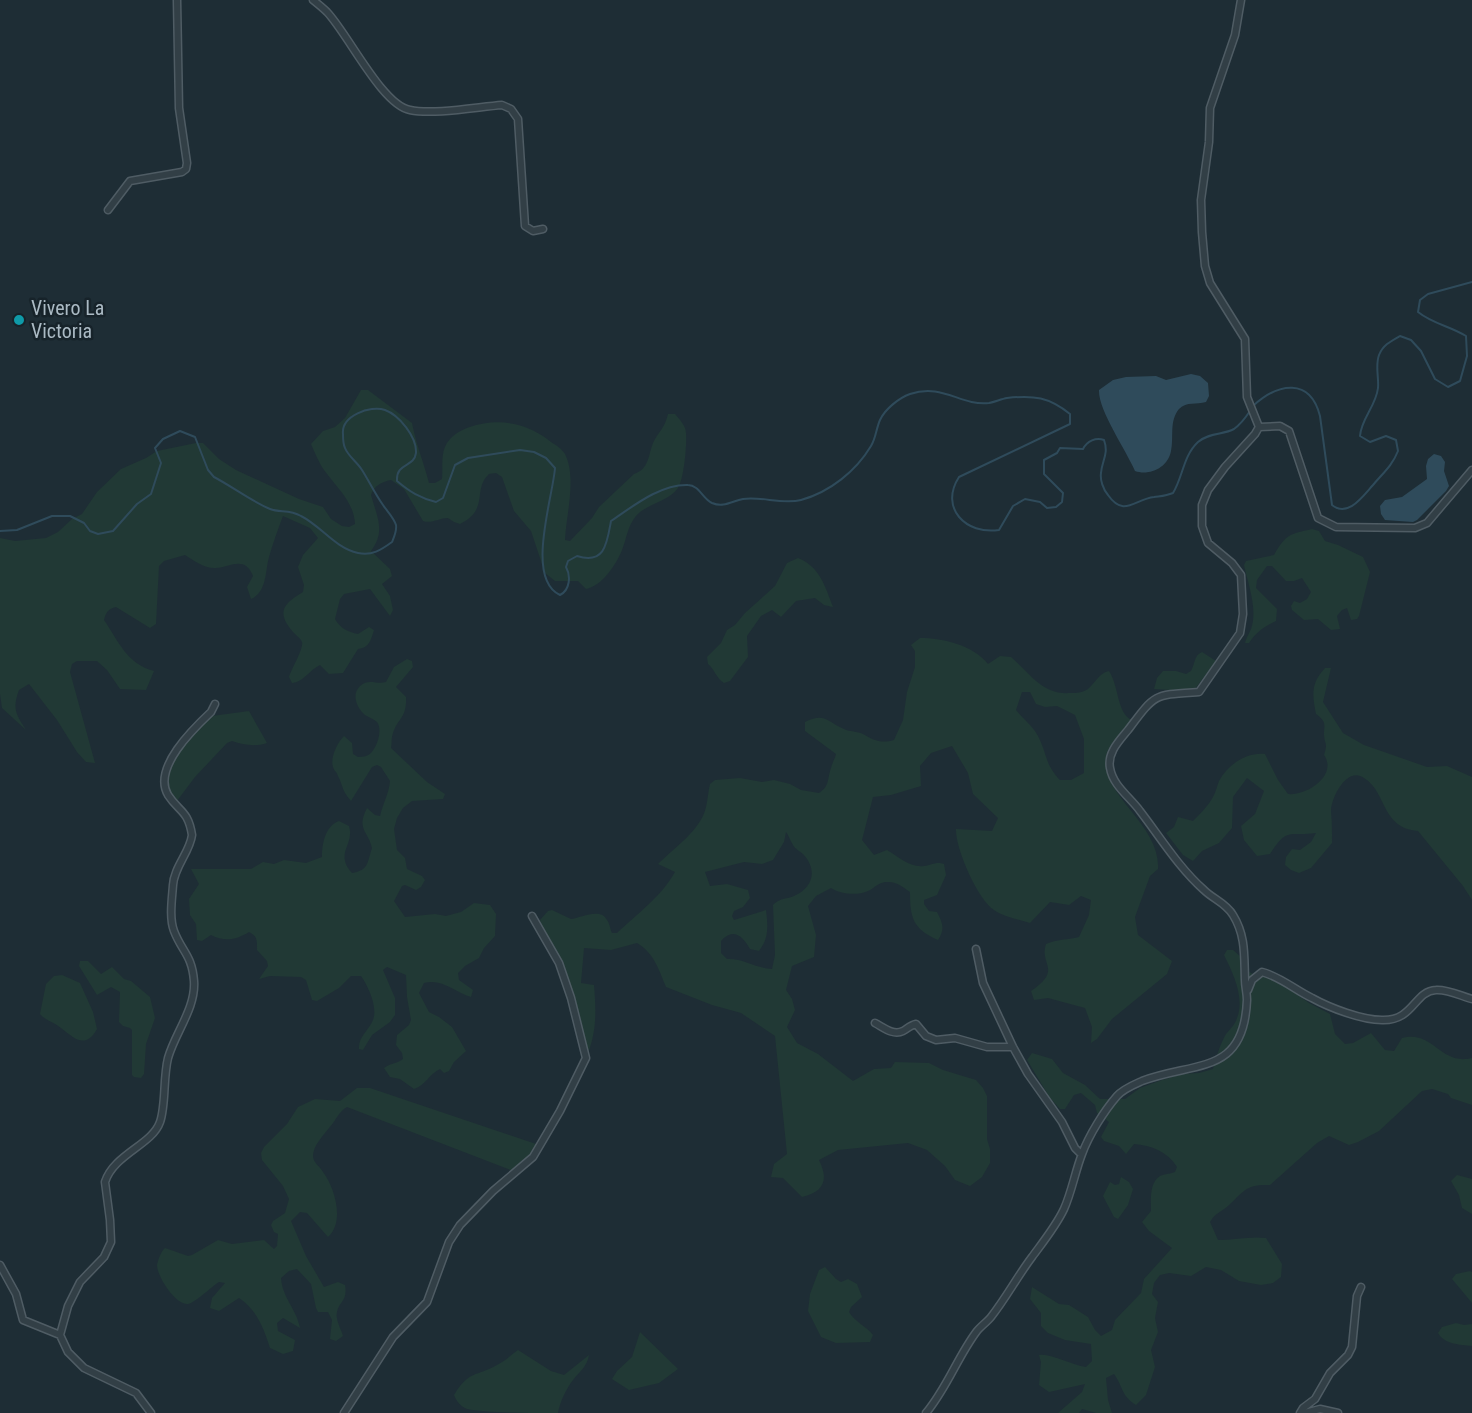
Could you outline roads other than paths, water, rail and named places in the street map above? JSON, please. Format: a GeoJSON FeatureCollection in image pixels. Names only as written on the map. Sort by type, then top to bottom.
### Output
{"type":"FeatureCollection","features":[{"type":"Feature","properties":{"kind":"street"},"geometry":{"type":"LineString","coordinates":[[108,210],[130,181],[182,172],[186,169],[179,108],[177,0]]}},
{"type":"Feature","properties":{"kind":"street"},"geometry":{"type":"LineString","coordinates":[[313,0],[328,13],[385,93],[402,107],[410,110],[444,110],[502,105],[511,109],[518,119],[525,226],[533,231],[543,229]]}},
{"type":"Feature","properties":{"kind":"street"},"geometry":{"type":"LineString","coordinates":[[926,1413],[978,1330],[990,1319],[1017,1282],[1063,1211],[1081,1154],[1094,1129],[1118,1094],[1153,1077],[1206,1066],[1223,1058],[1238,1041],[1244,1020],[1247,993],[1245,945],[1233,914],[1221,901],[1208,894],[1196,882],[1137,806],[1123,792],[1109,766],[1113,749],[1149,702],[1163,694],[1199,692],[1240,633],[1244,614],[1241,575],[1232,563],[1208,543],[1202,526],[1202,505],[1212,484],[1259,427],[1249,404],[1245,339],[1210,283],[1205,266],[1202,232],[1202,187],[1209,142],[1210,108],[1235,35],[1241,0]]}},
{"type":"Feature","properties":{"kind":"street"},"geometry":{"type":"LineString","coordinates":[[1259,427],[1280,426],[1289,431],[1318,518],[1336,527],[1421,527],[1472,470]]}},
{"type":"Feature","properties":{"kind":"street"},"geometry":{"type":"LineString","coordinates":[[151,1413],[136,1393],[94,1373],[73,1358],[60,1335],[68,1306],[80,1282],[104,1257],[111,1242],[105,1182],[107,1176],[116,1164],[154,1131],[160,1122],[167,1061],[193,997],[194,982],[191,962],[173,930],[172,918],[174,879],[192,835],[185,813],[166,792],[166,779],[172,755],[211,712],[215,704]]}},
{"type":"Feature","properties":{"kind":"street"},"geometry":{"type":"LineString","coordinates":[[344,1413],[393,1337],[427,1302],[450,1242],[460,1225],[492,1191],[533,1157],[560,1111],[586,1058],[571,998],[559,963],[532,916]]}},
{"type":"Feature","properties":{"kind":"street"},"geometry":{"type":"LineString","coordinates":[[976,949],[983,983],[1013,1047],[1028,1074],[1062,1122],[1075,1148],[1081,1154]]}},
{"type":"Feature","properties":{"kind":"street"},"geometry":{"type":"LineString","coordinates":[[1247,993],[1252,980],[1262,972],[1274,975],[1312,999],[1362,1017],[1382,1020],[1404,1016],[1429,991],[1440,989],[1472,999]]}},
{"type":"Feature","properties":{"kind":"street"},"geometry":{"type":"LineString","coordinates":[[875,1023],[897,1032],[916,1024],[926,1036],[936,1040],[955,1038],[987,1047],[1013,1047]]}},
{"type":"Feature","properties":{"kind":"street"},"geometry":{"type":"LineString","coordinates":[[0,1265],[16,1294],[23,1320],[60,1335]]}},
{"type":"Feature","properties":{"kind":"street"},"geometry":{"type":"LineString","coordinates":[[1300,1413],[1315,1399],[1329,1373],[1348,1355],[1352,1347],[1357,1296],[1361,1287]]}},
{"type":"Feature","properties":{"kind":"street"},"geometry":{"type":"LineString","coordinates":[[1305,1413],[1320,1409],[1338,1413]]}},
{"type":"Feature","properties":{"kind":"water"},"geometry":{"type":"Polygon","coordinates":[[[1191,374],[1200,376],[1208,383],[1209,396],[1206,402],[1188,404],[1179,409],[1173,424],[1171,451],[1162,466],[1152,471],[1135,471],[1103,408],[1099,390],[1113,380],[1126,377],[1156,376],[1166,380],[1191,374]]]}},
{"type":"Feature","properties":{"kind":"water"},"geometry":{"type":"Polygon","coordinates":[[[1434,454],[1441,456],[1445,462],[1444,471],[1449,486],[1446,491],[1413,522],[1385,520],[1380,506],[1385,500],[1402,497],[1427,479],[1426,466],[1428,459],[1434,454]]]}},
{"type":"Feature","properties":{"kind":"waterway"},"geometry":{"type":"LineString","coordinates":[[1253,406],[1273,392],[1283,389],[1301,390],[1309,395],[1320,416],[1332,505],[1344,509],[1355,504],[1384,473],[1398,451],[1396,440],[1386,436],[1370,442],[1360,436],[1363,424],[1377,395],[1379,355],[1388,344],[1400,336],[1411,340],[1421,351],[1435,379],[1448,387],[1460,381],[1467,356],[1466,336],[1418,312],[1420,300],[1428,294],[1472,282]]}},
{"type":"Feature","properties":{"kind":"waterway"},"geometry":{"type":"LineString","coordinates":[[0,531],[17,530],[52,516],[70,516],[84,523],[90,531],[98,534],[113,531],[137,504],[151,494],[161,463],[155,448],[163,439],[180,431],[195,437],[208,470],[214,477],[270,509],[301,516],[342,547],[363,554],[376,552],[392,542],[396,525],[362,470],[346,451],[343,434],[351,417],[358,413],[379,409],[385,410],[401,422],[414,440],[416,447],[415,458],[399,471],[397,481],[415,494],[436,502],[443,498],[455,465],[468,458],[520,450],[534,452],[546,458],[555,468],[544,536],[544,572],[550,586],[560,595],[566,590],[569,582],[566,567],[568,561],[577,556],[586,558],[599,555],[606,544],[611,521],[647,497],[667,488],[688,485],[695,487],[712,503],[720,505],[743,499],[794,501],[812,496],[832,486],[858,464],[873,443],[885,412],[897,401],[910,394],[932,391],[979,403],[1007,398],[1033,397],[1055,404],[1070,414],[1070,424],[959,477],[952,499],[954,509],[967,524],[987,530],[999,530],[1013,506],[1025,499],[1040,502],[1047,508],[1056,507],[1062,502],[1063,493],[1044,474],[1044,460],[1057,453],[1060,448],[1083,449],[1092,440],[1104,440],[1106,453],[1101,481],[1106,493],[1114,502],[1125,506],[1147,498],[1173,493],[1186,460],[1198,442],[1234,429],[1250,411]]}},
{"type":"Feature","properties":{"kind":"place","name":"Vivero La Victoria"},"geometry":{"type":"Point","coordinates":[19,320]}}]}
